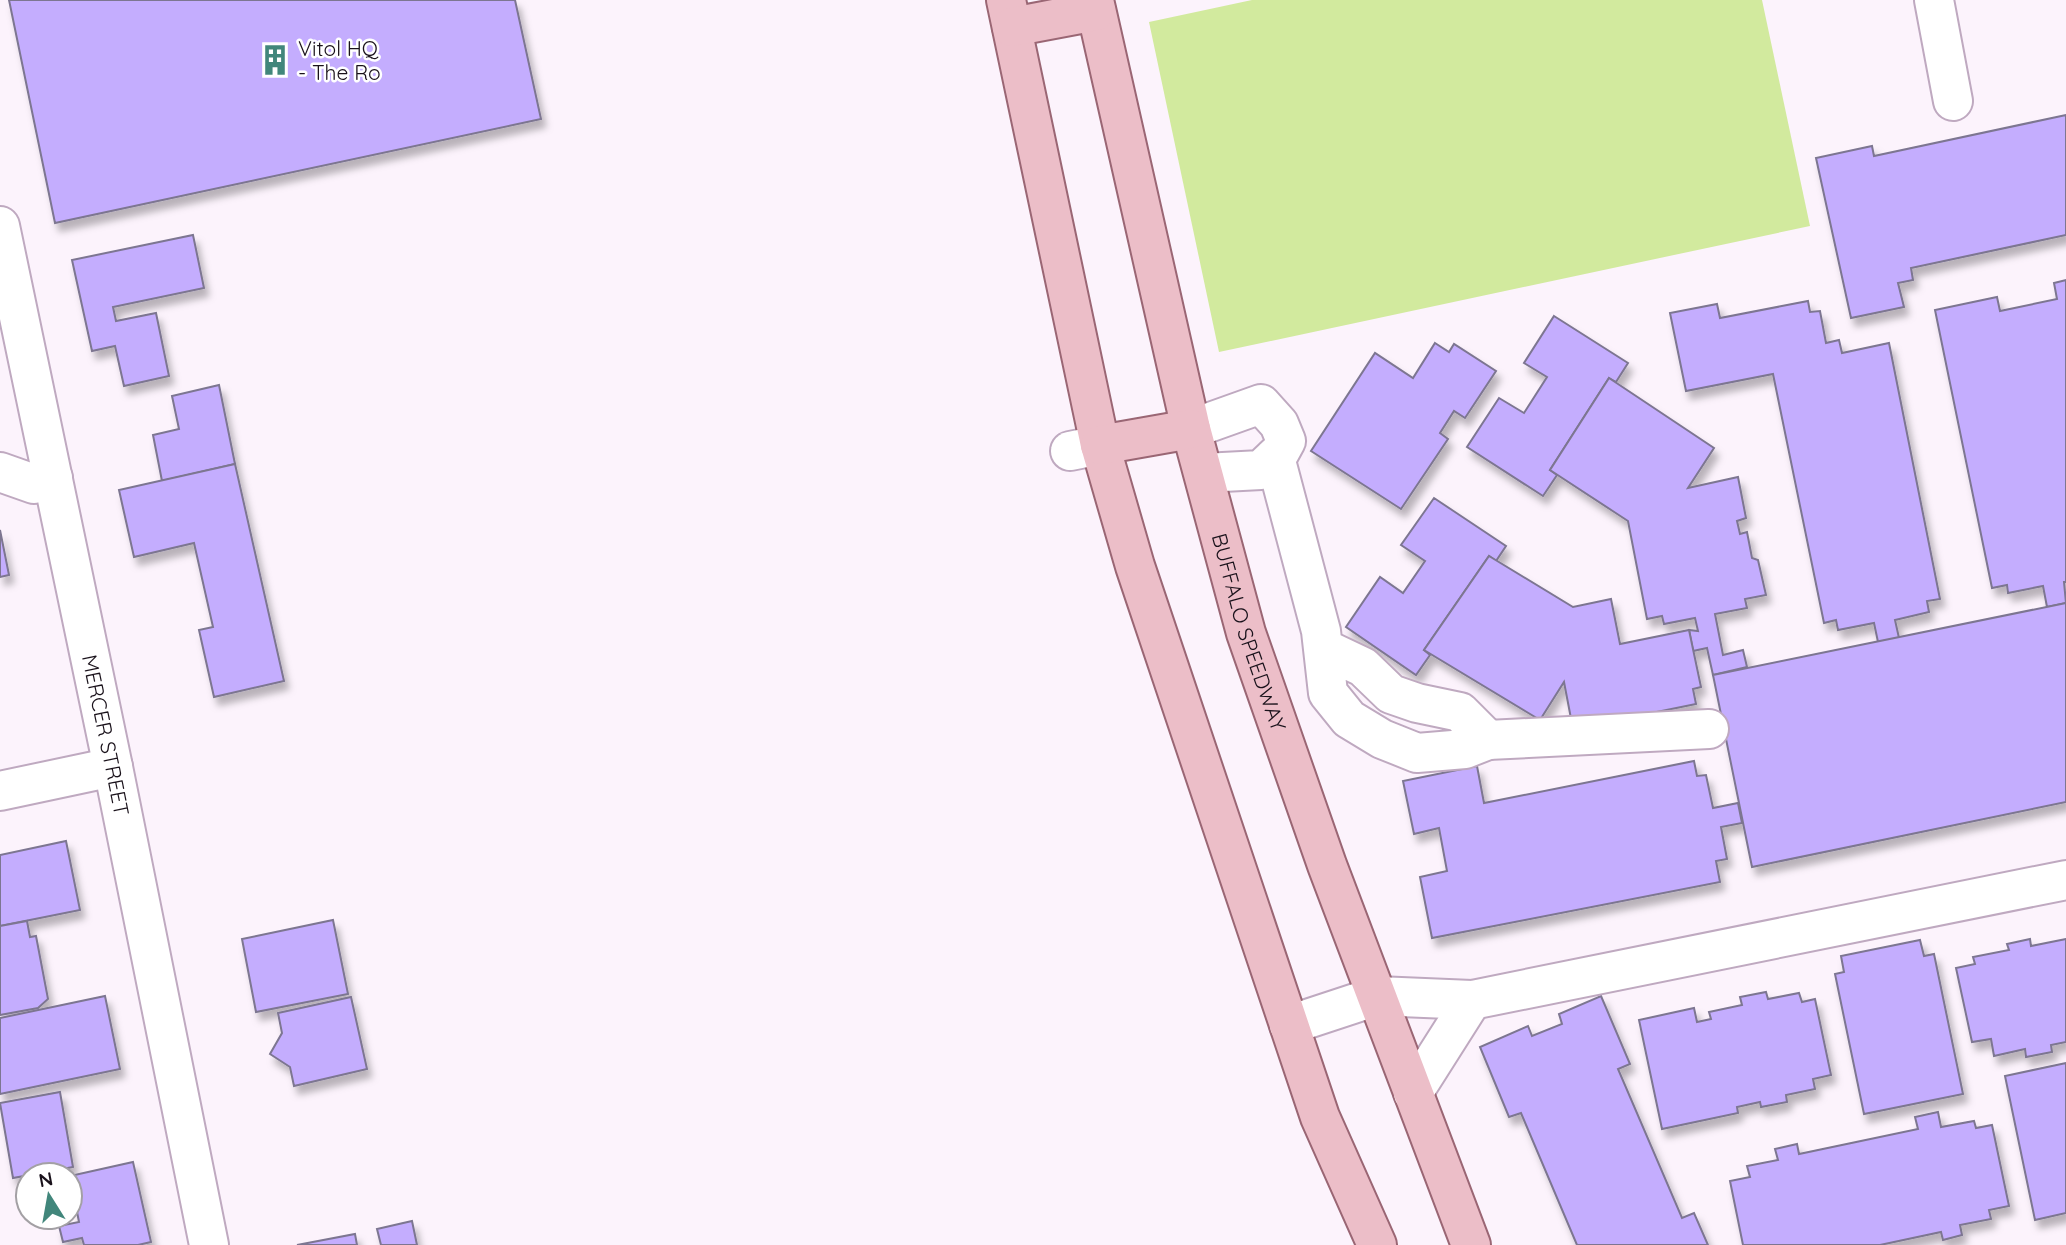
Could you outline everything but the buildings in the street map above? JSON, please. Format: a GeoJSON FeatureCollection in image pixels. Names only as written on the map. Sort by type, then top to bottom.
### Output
{"type":"FeatureCollection","features":[{"type":"Feature","properties":{"kind":"main road"},"geometry":{"type":"LineString","coordinates":[[1095,5],[1009,14],[1085,448],[1135,566],[1320,1117],[1377,1245]]}},
{"type":"Feature","properties":{"kind":"main road","name":"BUFFALO SPEEDWAY"},"geometry":{"type":"LineString","coordinates":[[1095,5],[1191,429],[1246,633],[1326,864],[1471,1245]]}},
{"type":"Feature","properties":{"kind":"main road"},"geometry":{"type":"LineString","coordinates":[[1085,448],[1191,429]]}},
{"type":"Feature","properties":{"kind":"street"},"geometry":{"type":"LineString","coordinates":[[1934,0],[1953,101]]}},
{"type":"Feature","properties":{"kind":"street","name":"MERCER STREET"},"geometry":{"type":"LineString","coordinates":[[0,226],[6,288],[53,478],[209,1245]]}},
{"type":"Feature","properties":{"kind":"street"},"geometry":{"type":"LineString","coordinates":[[1191,429],[1261,404],[1279,424],[1286,441],[1275,457],[1261,470],[1204,473]]}},
{"type":"Feature","properties":{"kind":"street"},"geometry":{"type":"LineString","coordinates":[[1275,457],[1321,631],[1328,693],[1349,719],[1382,739],[1417,753],[1465,749],[1488,740],[1709,729]]}},
{"type":"Feature","properties":{"kind":"street"},"geometry":{"type":"LineString","coordinates":[[0,472],[34,484],[53,478]]}},
{"type":"Feature","properties":{"kind":"street"},"geometry":{"type":"LineString","coordinates":[[1323,648],[1363,667],[1391,694],[1417,703],[1460,712],[1488,740]]}},
{"type":"Feature","properties":{"kind":"street"},"geometry":{"type":"LineString","coordinates":[[1406,749],[1417,703]]}},
{"type":"Feature","properties":{"kind":"street"},"geometry":{"type":"LineString","coordinates":[[0,791],[113,767]]}},
{"type":"Feature","properties":{"kind":"street"},"geometry":{"type":"LineString","coordinates":[[1289,1025],[1377,996],[1472,1000],[2066,880]]}},
{"type":"Feature","properties":{"kind":"street"},"geometry":{"type":"LineString","coordinates":[[1412,1093],[1472,1000]]}},
{"type":"Feature","properties":{"kind":"green space"},"geometry":{"type":"Polygon","coordinates":[[[1252,0],[1762,0],[1810,226],[1219,352],[1149,22],[1252,0]]]}},
{"type":"Feature","properties":{"kind":"place","name":"Vitol HQ - The Ro"},"geometry":{"type":"Point","coordinates":[275,60]}}]}
